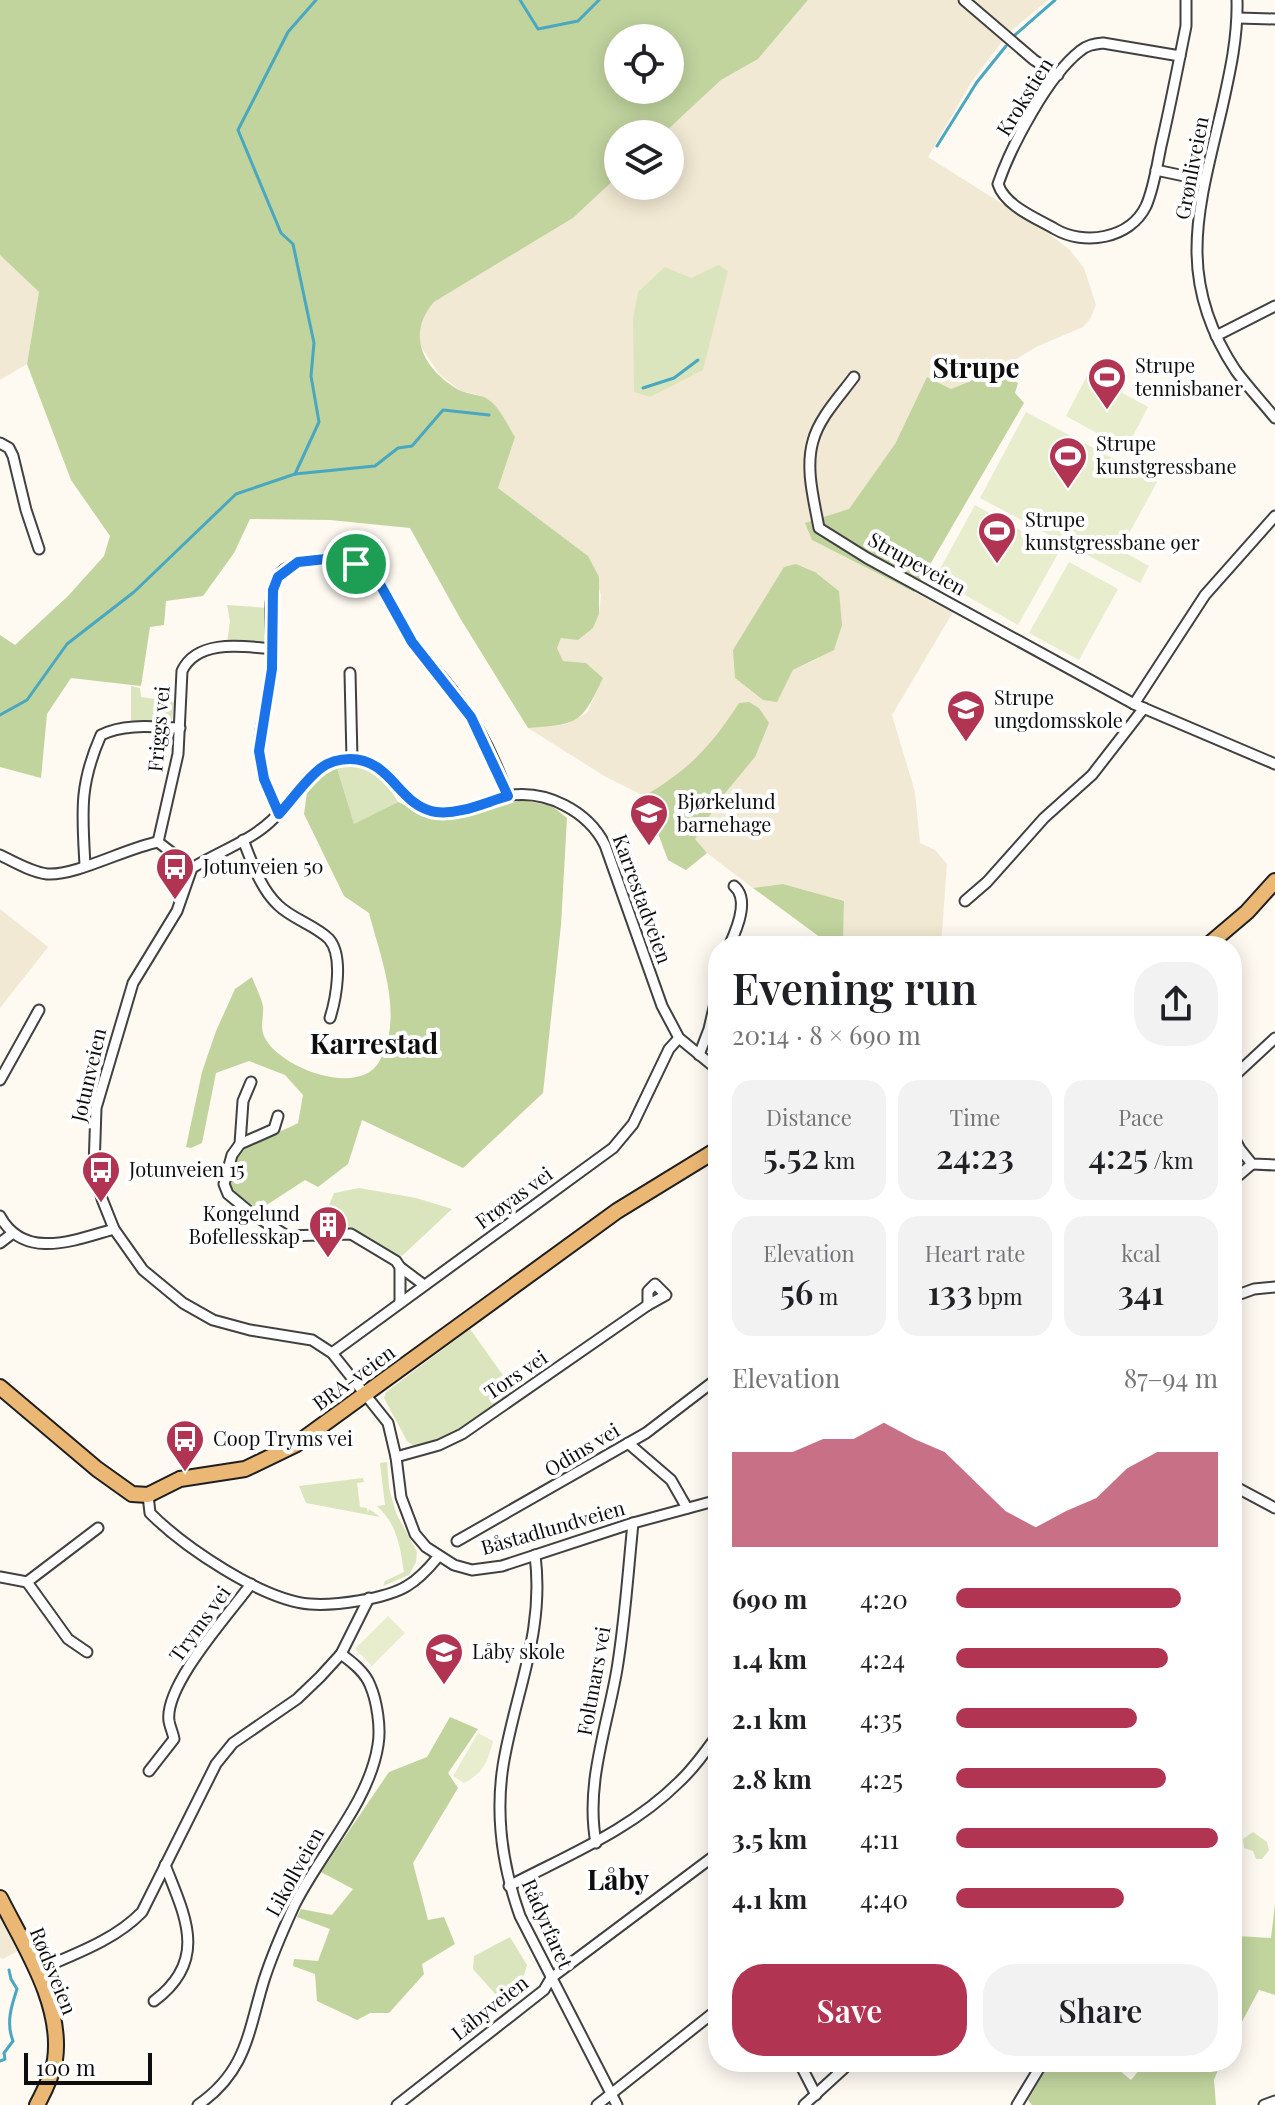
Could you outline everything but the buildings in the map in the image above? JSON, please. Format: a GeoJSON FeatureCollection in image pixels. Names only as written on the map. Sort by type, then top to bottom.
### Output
{"type":"FeatureCollection","features":[{"type":"Feature","properties":{"kind":"main road"},"geometry":{"type":"LineString","coordinates":[[1219,936],[1247,912],[1275,881]]}},
{"type":"Feature","properties":{"kind":"main road","name":"BRA-veien"},"geometry":{"type":"LineString","coordinates":[[148,1495],[180,1479],[245,1469],[295,1445],[617,1211],[708,1155]]}},
{"type":"Feature","properties":{"kind":"main road"},"geometry":{"type":"LineString","coordinates":[[0,1387],[124,1490],[148,1495]]}},
{"type":"Feature","properties":{"kind":"main road","name":"Rødsveien"},"geometry":{"type":"LineString","coordinates":[[0,1898],[36,1971],[55,2025],[56,2045],[50,2079],[37,2105]]}},
{"type":"Feature","properties":{"kind":"street"},"geometry":{"type":"LineString","coordinates":[[964,0],[1034,60],[1058,75]]}},
{"type":"Feature","properties":{"kind":"street"},"geometry":{"type":"LineString","coordinates":[[1186,0],[1186,26],[1156,170],[1203,180]]}},
{"type":"Feature","properties":{"kind":"street","name":"Grønliveien"},"geometry":{"type":"LineString","coordinates":[[1237,0],[1238,18],[1232,62],[1203,180],[1196,272],[1216,336],[1238,373],[1275,418]]}},
{"type":"Feature","properties":{"kind":"street"},"geometry":{"type":"LineString","coordinates":[[1238,18],[1275,19]]}},
{"type":"Feature","properties":{"kind":"street","name":"Krokstien"},"geometry":{"type":"LineString","coordinates":[[1156,170],[1142,211],[1126,227],[1103,237],[1074,237],[1060,232],[1005,199],[998,184],[1035,108],[1079,51],[1089,44],[1103,43],[1180,56]]}},
{"type":"Feature","properties":{"kind":"street"},"geometry":{"type":"LineString","coordinates":[[1216,336],[1275,306]]}},
{"type":"Feature","properties":{"kind":"street","name":"Strupeveien"},"geometry":{"type":"LineString","coordinates":[[854,377],[832,405],[813,440],[810,479],[819,528],[867,558],[1139,706],[1275,764]]}},
{"type":"Feature","properties":{"kind":"street"},"geometry":{"type":"LineString","coordinates":[[0,443],[9,448],[13,456],[39,549]]}},
{"type":"Feature","properties":{"kind":"street"},"geometry":{"type":"LineString","coordinates":[[965,901],[987,882],[1044,818],[1092,775],[1139,706],[1205,595],[1275,516]]}},
{"type":"Feature","properties":{"kind":"street"},"geometry":{"type":"LineString","coordinates":[[279,814],[264,779],[259,751],[271,680],[273,590],[278,577],[288,567],[298,562],[326,559],[356,564],[368,569],[377,579],[412,642],[471,717],[508,796]]}},
{"type":"Feature","properties":{"kind":"street","name":"Friggs vei"},"geometry":{"type":"LineString","coordinates":[[158,842],[177,762],[182,671],[187,659],[195,652],[211,648],[273,649]]}},
{"type":"Feature","properties":{"kind":"street"},"geometry":{"type":"LineString","coordinates":[[0,855],[47,874],[66,872],[158,842],[192,868],[261,829],[324,766],[338,760],[352,759],[350,673]]}},
{"type":"Feature","properties":{"kind":"street"},"geometry":{"type":"LineString","coordinates":[[85,865],[83,786],[101,735],[112,729],[180,728]]}},
{"type":"Feature","properties":{"kind":"street","name":"Karrestadveien"},"geometry":{"type":"LineString","coordinates":[[352,759],[373,763],[429,811],[460,811],[508,796],[534,796],[559,803],[579,814],[598,831],[605,845],[662,1006],[679,1038],[708,1062]]}},
{"type":"Feature","properties":{"kind":"street"},"geometry":{"type":"LineString","coordinates":[[243,840],[265,890],[279,907],[331,941],[336,955],[337,997],[330,1018]]}},
{"type":"Feature","properties":{"kind":"street","name":"Jotunveien"},"geometry":{"type":"LineString","coordinates":[[192,868],[177,911],[133,983],[96,1108],[94,1168],[102,1199],[114,1229],[155,1283],[193,1309],[231,1326],[312,1340],[332,1353],[367,1395]]}},
{"type":"Feature","properties":{"kind":"street"},"geometry":{"type":"LineString","coordinates":[[732,936],[743,899],[739,889],[734,886]]}},
{"type":"Feature","properties":{"kind":"street"},"geometry":{"type":"LineString","coordinates":[[0,1080],[39,1010]]}},
{"type":"Feature","properties":{"kind":"street"},"geometry":{"type":"LineString","coordinates":[[699,1055],[708,1032]]}},
{"type":"Feature","properties":{"kind":"street","name":"Frøyas vei"},"geometry":{"type":"LineString","coordinates":[[332,1353],[613,1148],[633,1124],[669,1049],[679,1038]]}},
{"type":"Feature","properties":{"kind":"street"},"geometry":{"type":"LineString","coordinates":[[1242,1069],[1275,1038]]}},
{"type":"Feature","properties":{"kind":"street"},"geometry":{"type":"LineString","coordinates":[[240,1144],[243,1101],[251,1082]]}},
{"type":"Feature","properties":{"kind":"street"},"geometry":{"type":"LineString","coordinates":[[278,1116],[274,1129],[240,1144],[232,1155],[224,1184],[228,1194],[287,1236],[351,1234],[396,1261],[424,1285]]}},
{"type":"Feature","properties":{"kind":"street"},"geometry":{"type":"LineString","coordinates":[[1242,1152],[1252,1164]]}},
{"type":"Feature","properties":{"kind":"street"},"geometry":{"type":"LineString","coordinates":[[1242,1172],[1252,1164],[1275,1165]]}},
{"type":"Feature","properties":{"kind":"street"},"geometry":{"type":"LineString","coordinates":[[0,1216],[13,1233],[39,1245],[114,1229]]}},
{"type":"Feature","properties":{"kind":"street"},"geometry":{"type":"LineString","coordinates":[[0,1243],[13,1233]]}},
{"type":"Feature","properties":{"kind":"street"},"geometry":{"type":"LineString","coordinates":[[400,1267],[400,1303]]}},
{"type":"Feature","properties":{"kind":"street"},"geometry":{"type":"LineString","coordinates":[[1242,1293],[1275,1287]]}},
{"type":"Feature","properties":{"kind":"street","name":"Tors vei"},"geometry":{"type":"LineString","coordinates":[[396,1457],[439,1445],[462,1434],[648,1305]]}},
{"type":"Feature","properties":{"kind":"street","name":"Odins vei"},"geometry":{"type":"LineString","coordinates":[[457,1541],[646,1433],[708,1386]]}},
{"type":"Feature","properties":{"kind":"street","name":"Båstadlundveien"},"geometry":{"type":"LineString","coordinates":[[367,1395],[388,1423],[401,1497],[415,1534],[438,1557],[472,1570],[502,1566],[633,1523],[708,1503]]}},
{"type":"Feature","properties":{"kind":"street"},"geometry":{"type":"LineString","coordinates":[[628,1443],[671,1480],[687,1508]]}},
{"type":"Feature","properties":{"kind":"street"},"geometry":{"type":"LineString","coordinates":[[1242,1489],[1268,1501],[1275,1508]]}},
{"type":"Feature","properties":{"kind":"street","name":"Tryms vei"},"geometry":{"type":"LineString","coordinates":[[148,1495],[150,1513],[188,1545],[251,1584],[290,1600],[310,1604],[369,1598],[405,1588],[438,1557]]}},
{"type":"Feature","properties":{"kind":"street","name":"Foltmars vei"},"geometry":{"type":"LineString","coordinates":[[596,1843],[591,1810],[592,1791],[622,1640],[633,1523]]}},
{"type":"Feature","properties":{"kind":"street"},"geometry":{"type":"LineString","coordinates":[[27,1582],[98,1528]]}},
{"type":"Feature","properties":{"kind":"street","name":"Rådyrfaret"},"geometry":{"type":"LineString","coordinates":[[535,1555],[538,1602],[531,1653],[506,1748],[501,1788],[501,1847],[509,1886],[520,1916],[617,2105]]}},
{"type":"Feature","properties":{"kind":"street"},"geometry":{"type":"LineString","coordinates":[[0,1577],[27,1582],[68,1639],[87,1652]]}},
{"type":"Feature","properties":{"kind":"street","name":"Tryms vei"},"geometry":{"type":"LineString","coordinates":[[149,1771],[174,1739],[169,1720],[174,1693],[198,1652],[251,1584]]}},
{"type":"Feature","properties":{"kind":"street"},"geometry":{"type":"LineString","coordinates":[[36,1971],[126,1928],[142,1912],[216,1764],[233,1743],[297,1699],[341,1654],[369,1598]]}},
{"type":"Feature","properties":{"kind":"street","name":"Likollveien"},"geometry":{"type":"LineString","coordinates":[[198,2105],[220,2088],[244,2053],[265,1977],[283,1931],[308,1880],[366,1787],[374,1766],[379,1741],[370,1683],[341,1654]]}},
{"type":"Feature","properties":{"kind":"street"},"geometry":{"type":"LineString","coordinates":[[509,1886],[625,1826],[678,1784],[708,1746]]}},
{"type":"Feature","properties":{"kind":"street","name":"Låbyveien"},"geometry":{"type":"LineString","coordinates":[[397,2105],[544,1990],[551,1978],[708,1860]]}},
{"type":"Feature","properties":{"kind":"street"},"geometry":{"type":"LineString","coordinates":[[154,2001],[168,1991],[177,1977],[188,1946],[188,1927],[165,1865]]}},
{"type":"Feature","properties":{"kind":"street"},"geometry":{"type":"LineString","coordinates":[[597,2105],[708,2017]]}},
{"type":"Feature","properties":{"kind":"street"},"geometry":{"type":"LineString","coordinates":[[804,2072],[816,2095]]}},
{"type":"Feature","properties":{"kind":"street"},"geometry":{"type":"LineString","coordinates":[[804,2105],[840,2072]]}},
{"type":"Feature","properties":{"kind":"street"},"geometry":{"type":"LineString","coordinates":[[1017,2105],[1037,2072]]}},
{"type":"Feature","properties":{"kind":"street"},"geometry":{"type":"LineString","coordinates":[[1264,2105],[1275,2101]]}},
{"type":"Feature","properties":{"kind":"shaded area"},"geometry":{"type":"Polygon","coordinates":[[[808,0],[956,0],[1003,40],[972,81],[928,157],[1044,230],[1070,250],[1084,268],[1096,305],[1083,327],[1038,346],[997,370],[951,389],[927,377],[895,444],[849,509],[812,540],[953,612],[892,715],[915,792],[920,843],[935,850],[947,864],[942,936],[843,936],[844,901],[783,884],[753,888],[707,853],[694,839],[721,798],[739,703],[716,738],[682,773],[644,796],[606,777],[528,728],[567,724],[587,713],[603,678],[586,663],[563,661],[557,648],[561,638],[593,628],[599,614],[601,595],[588,556],[498,488],[481,396],[461,391],[440,375],[421,347],[418,331],[424,314],[434,302],[573,218],[604,189],[604,200],[684,200],[684,120],[678,120],[721,80],[758,59],[808,0]],[[796,564],[735,678],[763,700],[777,701],[793,670],[819,658],[839,591],[815,572],[796,564]]]}},
{"type":"Feature","properties":{"kind":"shaded area"},"geometry":{"type":"Polygon","coordinates":[[[969,0],[1048,0],[1007,34],[969,0]]]}},
{"type":"Feature","properties":{"kind":"shaded area"},"geometry":{"type":"Polygon","coordinates":[[[0,255],[39,292],[27,364],[0,380],[0,255]]]}},
{"type":"Feature","properties":{"kind":"shaded area"},"geometry":{"type":"Polygon","coordinates":[[[0,909],[48,947],[0,1008],[0,909]]]}},
{"type":"Feature","properties":{"kind":"shaded area"},"geometry":{"type":"Polygon","coordinates":[[[0,1912],[18,1951],[3,1959],[0,1958],[0,1912]]]}},
{"type":"Feature","properties":{"kind":"green space"},"geometry":{"type":"Polygon","coordinates":[[[0,0],[808,0],[758,59],[721,80],[678,120],[604,120],[604,189],[573,218],[434,302],[425,314],[420,339],[428,362],[459,390],[493,403],[515,437],[498,488],[588,556],[599,577],[599,614],[593,628],[578,640],[561,638],[557,648],[563,661],[586,663],[603,678],[583,713],[568,723],[528,728],[460,618],[410,528],[330,520],[250,519],[234,553],[203,596],[166,601],[164,625],[150,627],[141,686],[71,678],[47,714],[41,778],[0,767],[0,635],[15,645],[68,596],[104,556],[110,536],[71,480],[27,364],[39,292],[0,255],[0,0]]]}},
{"type":"Feature","properties":{"kind":"green space"},"geometry":{"type":"Polygon","coordinates":[[[719,265],[728,271],[703,370],[650,397],[634,392],[633,319],[638,292],[665,267],[691,278],[719,265]]]}},
{"type":"Feature","properties":{"kind":"green space"},"geometry":{"type":"Polygon","coordinates":[[[997,370],[1018,383],[1015,393],[1024,403],[914,592],[812,540],[805,523],[849,509],[895,444],[927,377],[951,389],[997,370]]]}},
{"type":"Feature","properties":{"kind":"green space","name":"Strupe tennisbaner"},"geometry":{"type":"Polygon","coordinates":[[[1088,374],[1148,407],[1126,449],[1066,416],[1088,374]]]}},
{"type":"Feature","properties":{"kind":"green space","name":"Strupe kunstgressbane"},"geometry":{"type":"Polygon","coordinates":[[[1026,412],[1157,482],[1120,550],[1149,566],[1140,583],[980,498],[1026,412]]]}},
{"type":"Feature","properties":{"kind":"green space","name":"Strupe kunstgressbane 9er"},"geometry":{"type":"Polygon","coordinates":[[[975,505],[1059,552],[1018,625],[935,578],[975,505]]]}},
{"type":"Feature","properties":{"kind":"green space"},"geometry":{"type":"Polygon","coordinates":[[[1069,562],[1118,589],[1079,660],[1029,633],[1069,562]]]}},
{"type":"Feature","properties":{"kind":"green space"},"geometry":{"type":"Polygon","coordinates":[[[796,564],[815,572],[839,591],[842,625],[834,650],[793,670],[777,702],[763,700],[735,678],[733,650],[784,567],[796,564]]]}},
{"type":"Feature","properties":{"kind":"green space"},"geometry":{"type":"Polygon","coordinates":[[[227,605],[269,608],[270,627],[262,643],[227,643],[230,621],[227,605]]]}},
{"type":"Feature","properties":{"kind":"green space"},"geometry":{"type":"Polygon","coordinates":[[[131,686],[140,688],[141,697],[175,702],[172,720],[131,724],[131,686]]]}},
{"type":"Feature","properties":{"kind":"green space"},"geometry":{"type":"Polygon","coordinates":[[[749,702],[759,708],[769,723],[755,757],[721,798],[695,839],[707,853],[686,870],[668,860],[644,796],[674,777],[709,744],[739,703],[749,702]]]}},
{"type":"Feature","properties":{"kind":"green space"},"geometry":{"type":"Polygon","coordinates":[[[356,765],[381,778],[398,802],[354,825],[337,768],[356,765]]]}},
{"type":"Feature","properties":{"kind":"green space"},"geometry":{"type":"Polygon","coordinates":[[[337,768],[354,824],[398,802],[428,815],[472,813],[523,800],[552,806],[567,818],[561,925],[543,1093],[463,1168],[362,1120],[348,1164],[318,1187],[305,1180],[259,1210],[232,1190],[231,1175],[234,1163],[250,1146],[298,1123],[303,1095],[285,1075],[249,1061],[216,1073],[202,1143],[186,1147],[202,1072],[235,989],[252,977],[263,1006],[264,1036],[284,1058],[318,1074],[337,1078],[369,1072],[379,1062],[387,1045],[390,1026],[388,988],[369,913],[344,896],[304,814],[308,785],[322,773],[337,768]]]}},
{"type":"Feature","properties":{"kind":"green space"},"geometry":{"type":"Polygon","coordinates":[[[783,884],[844,901],[843,936],[818,936],[753,888],[783,884]]]}},
{"type":"Feature","properties":{"kind":"green space"},"geometry":{"type":"Polygon","coordinates":[[[359,1188],[416,1198],[452,1209],[402,1256],[362,1238],[327,1210],[334,1193],[359,1188]]]}},
{"type":"Feature","properties":{"kind":"green space"},"geometry":{"type":"Polygon","coordinates":[[[470,1329],[515,1392],[455,1432],[415,1447],[407,1441],[384,1398],[386,1392],[470,1329]]]}},
{"type":"Feature","properties":{"kind":"green space"},"geometry":{"type":"Polygon","coordinates":[[[387,1462],[389,1488],[396,1513],[417,1552],[409,1575],[383,1586],[385,1581],[404,1572],[393,1528],[377,1506],[385,1505],[380,1463],[387,1462]]]}},
{"type":"Feature","properties":{"kind":"green space"},"geometry":{"type":"Polygon","coordinates":[[[363,1478],[364,1482],[357,1483],[360,1507],[380,1517],[306,1503],[299,1486],[363,1478]]]}},
{"type":"Feature","properties":{"kind":"green space"},"geometry":{"type":"Polygon","coordinates":[[[388,1616],[405,1633],[372,1666],[355,1649],[388,1616]]]}},
{"type":"Feature","properties":{"kind":"green space"},"geometry":{"type":"Polygon","coordinates":[[[450,1717],[478,1729],[448,1773],[458,1788],[413,1863],[428,1920],[444,1917],[455,1944],[422,1964],[424,1974],[389,2013],[370,2013],[357,2020],[317,2001],[315,1974],[293,1966],[294,1959],[318,1961],[330,1929],[297,1917],[301,1909],[332,1915],[353,1889],[321,1872],[389,1772],[427,1757],[450,1717]]]}},
{"type":"Feature","properties":{"kind":"green space"},"geometry":{"type":"Polygon","coordinates":[[[478,1733],[493,1741],[487,1761],[464,1783],[453,1776],[478,1733]]]}},
{"type":"Feature","properties":{"kind":"green space"},"geometry":{"type":"Polygon","coordinates":[[[1253,1832],[1267,1842],[1269,1850],[1262,1859],[1256,1859],[1253,1851],[1244,1848],[1243,1839],[1253,1832]]]}},
{"type":"Feature","properties":{"kind":"green space"},"geometry":{"type":"Polygon","coordinates":[[[1275,1904],[1275,1995],[1259,1990],[1242,2021],[1242,1936],[1271,1938],[1275,1904]]]}},
{"type":"Feature","properties":{"kind":"green space"},"geometry":{"type":"Polygon","coordinates":[[[510,1937],[527,1965],[518,1995],[505,2005],[473,1969],[474,1956],[510,1937]]]}},
{"type":"Feature","properties":{"kind":"green space"},"geometry":{"type":"Polygon","coordinates":[[[1044,2072],[1121,2072],[1131,2080],[1138,2072],[1217,2072],[1214,2080],[1216,2105],[1032,2105],[1028,2100],[1044,2072]]]}},
{"type":"Feature","properties":{"kind":"waterway"},"geometry":{"type":"LineString","coordinates":[[295,474],[319,422],[311,376],[314,343],[293,244],[281,233],[238,130],[288,32],[316,0]]}},
{"type":"Feature","properties":{"kind":"waterway"},"geometry":{"type":"LineString","coordinates":[[520,0],[538,29],[578,21],[599,0]]}},
{"type":"Feature","properties":{"kind":"waterway"},"geometry":{"type":"LineString","coordinates":[[1015,35],[1055,0]]}},
{"type":"Feature","properties":{"kind":"waterway"},"geometry":{"type":"LineString","coordinates":[[937,146],[977,82],[1006,46]]}},
{"type":"Feature","properties":{"kind":"waterway"},"geometry":{"type":"LineString","coordinates":[[643,388],[674,378],[698,360]]}},
{"type":"Feature","properties":{"kind":"waterway"},"geometry":{"type":"LineString","coordinates":[[0,715],[27,700],[67,644],[134,592],[236,494],[295,474],[375,466],[398,448],[412,446],[443,410],[489,415]]}},
{"type":"Feature","properties":{"kind":"waterway"},"geometry":{"type":"LineString","coordinates":[[0,2061],[5,2059],[4,2053],[13,2041],[10,2021],[17,1989],[9,1970]]}},
{"type":"Feature","properties":{"kind":"place","name":"Strupe tennisbaner"},"geometry":{"type":"Point","coordinates":[1107,411]}},
{"type":"Feature","properties":{"kind":"place","name":"Strupe kunstgressbane"},"geometry":{"type":"Point","coordinates":[1068,490]}},
{"type":"Feature","properties":{"kind":"place","name":"Strupe kunstgressbane 9er"},"geometry":{"type":"Point","coordinates":[997,565]}},
{"type":"Feature","properties":{"kind":"place","name":"Strupe ungdomsskole"},"geometry":{"type":"Point","coordinates":[966,743]}},
{"type":"Feature","properties":{"kind":"place","name":"Bjørkelund barnehage"},"geometry":{"type":"Point","coordinates":[649,847]}},
{"type":"Feature","properties":{"kind":"place","name":"Jotunveien 50"},"geometry":{"type":"Point","coordinates":[175,901]}},
{"type":"Feature","properties":{"kind":"place","name":"Jotunveien 15"},"geometry":{"type":"Point","coordinates":[101,1204]}},
{"type":"Feature","properties":{"kind":"place","name":"Kongelund Bofellesskap"},"geometry":{"type":"Point","coordinates":[328,1259]}},
{"type":"Feature","properties":{"kind":"place","name":"Coop Tryms vei"},"geometry":{"type":"Point","coordinates":[185,1473]}},
{"type":"Feature","properties":{"kind":"place","name":"Låby skole"},"geometry":{"type":"Point","coordinates":[444,1686]}},
{"type":"Feature","properties":{"kind":"district","name":"Strupe"},"geometry":{"type":"Point","coordinates":[976,368]}},
{"type":"Feature","properties":{"kind":"district","name":"Karrestad"},"geometry":{"type":"Point","coordinates":[374,1044]}},
{"type":"Feature","properties":{"kind":"district","name":"Låby"},"geometry":{"type":"Point","coordinates":[618,1880]}},
{"type":"Feature","properties":{"kind":"route"},"geometry":{"type":"LineString","coordinates":[[326,559],[356,564],[368,569],[377,579],[412,642],[471,717],[508,796],[460,811],[438,813],[414,801],[373,763],[338,760],[313,774],[279,814],[264,779],[259,751],[272,669],[273,590],[278,577],[298,562],[326,559]]}}]}
